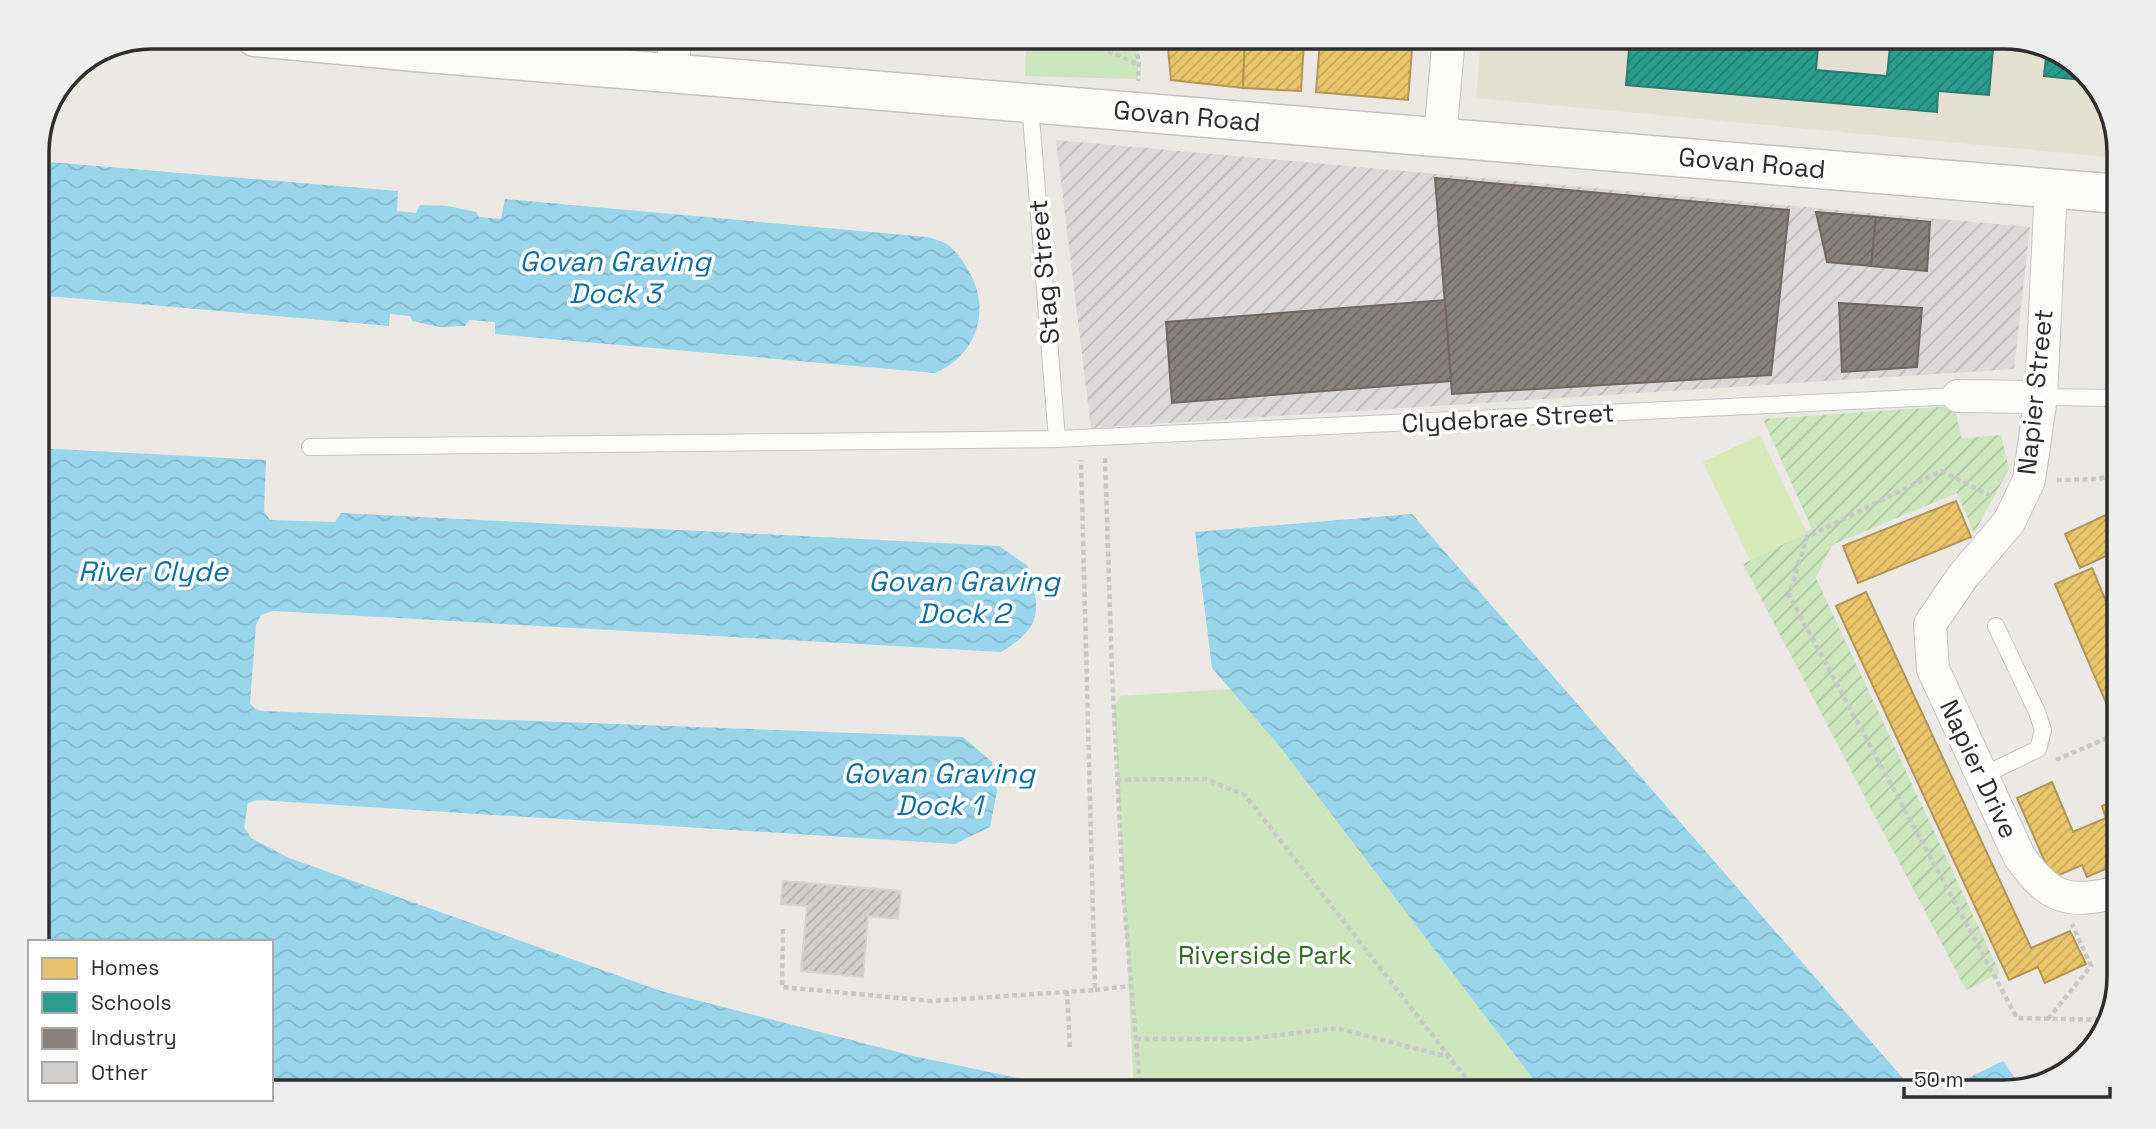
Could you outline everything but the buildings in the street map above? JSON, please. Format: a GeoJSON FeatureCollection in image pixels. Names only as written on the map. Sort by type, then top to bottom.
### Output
{"type":"FeatureCollection","features":[{"type":"Feature","properties":{"kind":"street","name":"Govan Road"},"geometry":{"type":"LineString","coordinates":[[534,49],[674,55],[1030,104],[2107,193]]}},
{"type":"Feature","properties":{"kind":"street"},"geometry":{"type":"LineString","coordinates":[[1440,137],[1448,49]]}},
{"type":"Feature","properties":{"kind":"street","name":"Napier Street"},"geometry":{"type":"LineString","coordinates":[[1963,576],[2009,522],[2029,480],[2040,397],[2051,187]]}},
{"type":"Feature","properties":{"kind":"street"},"geometry":{"type":"LineString","coordinates":[[1958,396],[2040,397]]}},
{"type":"Feature","properties":{"kind":"street","name":"Napier Drive"},"geometry":{"type":"LineString","coordinates":[[1963,576],[1930,624],[1933,669],[2020,856],[2034,877],[2054,893]]}},
{"type":"Feature","properties":{"kind":"street"},"geometry":{"type":"LineString","coordinates":[[2054,893],[2090,899],[2107,895]]}},
{"type":"Feature","properties":{"kind":"lane","name":"Stag Street"},"geometry":{"type":"LineString","coordinates":[[1030,104],[1057,439]]}},
{"type":"Feature","properties":{"kind":"lane","name":"Clydebrae Street"},"geometry":{"type":"LineString","coordinates":[[310,447],[1057,439],[1958,396]]}},
{"type":"Feature","properties":{"kind":"lane"},"geometry":{"type":"LineString","coordinates":[[2040,397],[2107,398]]}},
{"type":"Feature","properties":{"kind":"lane"},"geometry":{"type":"LineString","coordinates":[[1982,776],[2038,749],[2043,730],[1996,626]]}},
{"type":"Feature","properties":{"kind":"path"},"geometry":{"type":"LineString","coordinates":[[1104,49],[1139,65]]}},
{"type":"Feature","properties":{"kind":"path"},"geometry":{"type":"LineString","coordinates":[[1137,49],[1138,111]]}},
{"type":"Feature","properties":{"kind":"path"},"geometry":{"type":"LineString","coordinates":[[1105,437],[1123,889],[1139,1074]]}},
{"type":"Feature","properties":{"kind":"path"},"geometry":{"type":"LineString","coordinates":[[1080,438],[1095,990]]}},
{"type":"Feature","properties":{"kind":"path"},"geometry":{"type":"LineString","coordinates":[[2016,508],[1941,471],[1807,537],[1789,595],[2017,1018],[2097,1020]]}},
{"type":"Feature","properties":{"kind":"path"},"geometry":{"type":"LineString","coordinates":[[2029,480],[2099,480],[2107,477]]}},
{"type":"Feature","properties":{"kind":"path"},"geometry":{"type":"LineString","coordinates":[[1118,780],[1205,779],[1245,795],[1467,1080]]}},
{"type":"Feature","properties":{"kind":"path"},"geometry":{"type":"LineString","coordinates":[[2048,1019],[2091,966],[2072,922],[2054,893]]}},
{"type":"Feature","properties":{"kind":"path"},"geometry":{"type":"LineString","coordinates":[[783,929],[782,987],[931,1001],[1131,986]]}},
{"type":"Feature","properties":{"kind":"path"},"geometry":{"type":"LineString","coordinates":[[1067,992],[1070,1049]]}},
{"type":"Feature","properties":{"kind":"path"},"geometry":{"type":"LineString","coordinates":[[1136,1038],[1248,1039],[1336,1028],[1450,1058]]}},
{"type":"Feature","properties":{"kind":"shaded area"},"geometry":{"type":"Polygon","coordinates":[[[1480,49],[2004,49],[2037,54],[2061,66],[2081,84],[2102,119],[2107,157],[1476,98],[1480,49]]]}},
{"type":"Feature","properties":{"kind":"shaded area"},"geometry":{"type":"Polygon","coordinates":[[[1056,140],[2030,227],[2014,369],[1091,428],[1056,140]]]}},
{"type":"Feature","properties":{"kind":"green space"},"geometry":{"type":"Polygon","coordinates":[[[1026,49],[1139,49],[1138,79],[1025,76],[1026,49]]]}},
{"type":"Feature","properties":{"kind":"green space"},"geometry":{"type":"Polygon","coordinates":[[[1954,406],[1962,438],[2001,435],[2009,469],[1974,533],[1957,493],[1832,545],[1816,578],[2000,973],[1966,990],[1743,564],[1812,529],[1763,419],[1954,406]]]}},
{"type":"Feature","properties":{"kind":"green space"},"geometry":{"type":"Polygon","coordinates":[[[1760,435],[1807,533],[1750,560],[1703,462],[1760,435]]]}},
{"type":"Feature","properties":{"kind":"green space","name":"Riverside Park"},"geometry":{"type":"Polygon","coordinates":[[[1230,689],[1281,748],[1534,1080],[1133,1080],[1114,708],[1120,696],[1230,689]]]}},
{"type":"Feature","properties":{"kind":"water","name":"Govan Graving Dock 3"},"geometry":{"type":"Polygon","coordinates":[[[49,162],[398,191],[397,211],[416,213],[420,205],[448,206],[476,212],[479,217],[501,219],[505,199],[927,237],[941,241],[954,250],[968,270],[979,300],[979,315],[970,343],[961,355],[935,373],[495,334],[495,322],[470,320],[465,326],[440,327],[412,321],[410,316],[390,314],[389,326],[49,296],[49,162]]]}},
{"type":"Feature","properties":{"kind":"water"},"geometry":{"type":"Polygon","coordinates":[[[49,449],[266,460],[264,511],[270,520],[335,522],[341,513],[999,546],[1028,566],[1035,594],[1035,616],[1025,634],[1001,652],[273,611],[261,615],[256,625],[250,703],[255,709],[262,711],[963,737],[992,762],[997,791],[990,827],[955,844],[258,800],[248,803],[244,827],[251,838],[289,858],[661,991],[913,1056],[1028,1080],[273,1080],[273,940],[49,940],[49,449]]]}},
{"type":"Feature","properties":{"kind":"water"},"geometry":{"type":"Polygon","coordinates":[[[1412,514],[1905,1080],[1534,1080],[1281,748],[1212,668],[1195,532],[1412,514]]]}},
{"type":"Feature","properties":{"kind":"water"},"geometry":{"type":"Polygon","coordinates":[[[2003,1061],[2016,1079],[2004,1080],[1964,1080],[2003,1061]]]}},
{"type":"Feature","properties":{"kind":"water label","name":"River Clyde"},"geometry":{"type":"Point","coordinates":[153,571]}},
{"type":"Feature","properties":{"kind":"water label","name":"Govan Graving Dock 2"},"geometry":{"type":"Point","coordinates":[964,597]}},
{"type":"Feature","properties":{"kind":"water label","name":"Govan Graving Dock 1"},"geometry":{"type":"Point","coordinates":[939,789]}}]}
